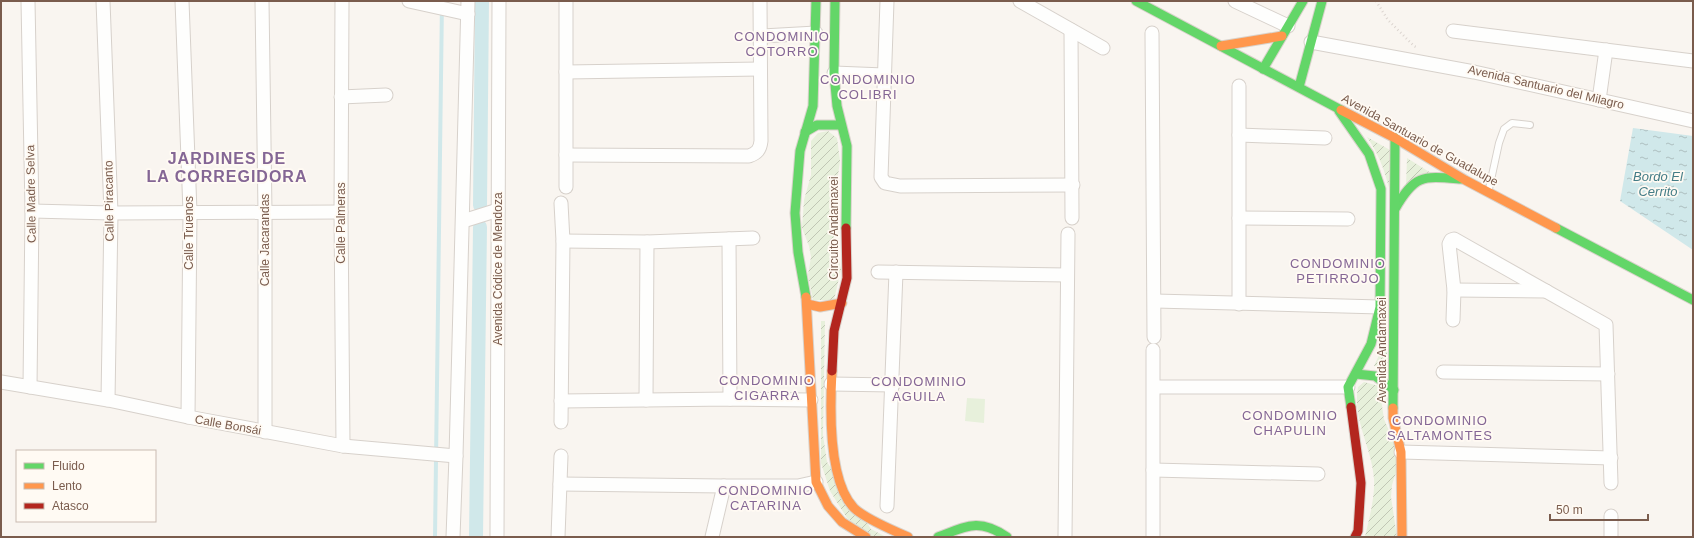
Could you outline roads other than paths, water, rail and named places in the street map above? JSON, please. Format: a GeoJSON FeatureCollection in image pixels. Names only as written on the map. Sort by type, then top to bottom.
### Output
{"type":"FeatureCollection","features":[{"type":"Feature","properties":{"kind":"street","name":"Calle Madre Selva"},"geometry":{"type":"LineString","coordinates":[[28,1],[32,211],[30,387]]}},
{"type":"Feature","properties":{"kind":"street","name":"Calle Piracanto"},"geometry":{"type":"LineString","coordinates":[[103,1],[111,213],[108,400]]}},
{"type":"Feature","properties":{"kind":"street","name":"Calle Truenos"},"geometry":{"type":"LineString","coordinates":[[182,1],[190,212],[188,417]]}},
{"type":"Feature","properties":{"kind":"street","name":"Calle Jacarandas"},"geometry":{"type":"LineString","coordinates":[[262,1],[265,212],[265,432]]}},
{"type":"Feature","properties":{"kind":"street","name":"Calle Palmeras"},"geometry":{"type":"LineString","coordinates":[[342,1],[340,212],[343,446]]}},
{"type":"Feature","properties":{"kind":"street"},"geometry":{"type":"LineString","coordinates":[[409,1],[468,7],[453,537]]}},
{"type":"Feature","properties":{"kind":"street","name":"Avenida Códice de Mendoza"},"geometry":{"type":"LineString","coordinates":[[497,537],[499,1]]}},
{"type":"Feature","properties":{"kind":"street"},"geometry":{"type":"LineString","coordinates":[[566,1],[566,186]]}},
{"type":"Feature","properties":{"kind":"street"},"geometry":{"type":"LineString","coordinates":[[566,155],[749,156],[757,153],[760,148],[761,141],[760,1]]}},
{"type":"Feature","properties":{"kind":"street"},"geometry":{"type":"LineString","coordinates":[[816,1],[813,106],[800,151],[795,213],[798,252],[807,304],[816,482],[828,506],[842,522],[866,537]]}},
{"type":"Feature","properties":{"kind":"street","name":"Circuito Andamaxei"},"geometry":{"type":"LineString","coordinates":[[835,1],[834,73],[837,106],[847,146],[847,278],[834,331],[831,384],[833,452],[839,483],[854,508],[878,523],[908,537]]}},
{"type":"Feature","properties":{"kind":"street"},"geometry":{"type":"LineString","coordinates":[[887,1],[881,177],[885,183],[900,186],[1073,184]]}},
{"type":"Feature","properties":{"kind":"street"},"geometry":{"type":"LineString","coordinates":[[1020,1],[1103,48]]}},
{"type":"Feature","properties":{"kind":"street","name":"Avenida Santuario de Guadalupe"},"geometry":{"type":"LineString","coordinates":[[1136,1],[1395,138],[1488,192],[1693,300]]}},
{"type":"Feature","properties":{"kind":"street"},"geometry":{"type":"LineString","coordinates":[[1235,1],[1285,31]]}},
{"type":"Feature","properties":{"kind":"street"},"geometry":{"type":"LineString","coordinates":[[1263,69],[1303,1]]}},
{"type":"Feature","properties":{"kind":"street"},"geometry":{"type":"LineString","coordinates":[[1299,87],[1322,1]]}},
{"type":"Feature","properties":{"kind":"street"},"geometry":{"type":"LineString","coordinates":[[1071,30],[1072,218]]}},
{"type":"Feature","properties":{"kind":"street"},"geometry":{"type":"LineString","coordinates":[[1220,46],[1285,31]]}},
{"type":"Feature","properties":{"kind":"street"},"geometry":{"type":"LineString","coordinates":[[1453,31],[1693,62]]}},
{"type":"Feature","properties":{"kind":"street"},"geometry":{"type":"LineString","coordinates":[[760,36],[816,33]]}},
{"type":"Feature","properties":{"kind":"street"},"geometry":{"type":"LineString","coordinates":[[1152,33],[1155,301],[1154,337]]}},
{"type":"Feature","properties":{"kind":"street","name":"Avenida Santuario del Milagro"},"geometry":{"type":"LineString","coordinates":[[1311,42],[1474,72],[1693,120]]}},
{"type":"Feature","properties":{"kind":"street"},"geometry":{"type":"LineString","coordinates":[[1599,100],[1606,50]]}},
{"type":"Feature","properties":{"kind":"street"},"geometry":{"type":"LineString","coordinates":[[566,72],[760,70]]}},
{"type":"Feature","properties":{"kind":"street"},"geometry":{"type":"LineString","coordinates":[[834,73],[884,75]]}},
{"type":"Feature","properties":{"kind":"street"},"geometry":{"type":"LineString","coordinates":[[1239,86],[1239,304]]}},
{"type":"Feature","properties":{"kind":"street"},"geometry":{"type":"LineString","coordinates":[[341,98],[386,95]]}},
{"type":"Feature","properties":{"kind":"street","name":"Avenida Andamaxei"},"geometry":{"type":"LineString","coordinates":[[1338,108],[1369,154],[1381,189],[1380,307],[1372,344],[1348,387]]}},
{"type":"Feature","properties":{"kind":"street"},"geometry":{"type":"LineString","coordinates":[[805,132],[808,129],[823,124],[841,125]]}},
{"type":"Feature","properties":{"kind":"street"},"geometry":{"type":"LineString","coordinates":[[1239,136],[1325,138]]}},
{"type":"Feature","properties":{"kind":"street","name":"Avenida Andamaxei"},"geometry":{"type":"LineString","coordinates":[[1395,138],[1393,418],[1401,452],[1402,537]]}},
{"type":"Feature","properties":{"kind":"street"},"geometry":{"type":"LineString","coordinates":[[1395,209],[1409,186],[1420,179],[1432,177],[1466,180]]}},
{"type":"Feature","properties":{"kind":"street"},"geometry":{"type":"LineString","coordinates":[[561,203],[563,241],[561,422]]}},
{"type":"Feature","properties":{"kind":"street"},"geometry":{"type":"LineString","coordinates":[[463,221],[498,210]]}},
{"type":"Feature","properties":{"kind":"street"},"geometry":{"type":"LineString","coordinates":[[32,211],[111,213],[340,212]]}},
{"type":"Feature","properties":{"kind":"street"},"geometry":{"type":"LineString","coordinates":[[1239,218],[1348,219]]}},
{"type":"Feature","properties":{"kind":"street"},"geometry":{"type":"LineString","coordinates":[[1065,537],[1068,234]]}},
{"type":"Feature","properties":{"kind":"street"},"geometry":{"type":"LineString","coordinates":[[563,241],[647,242],[753,238]]}},
{"type":"Feature","properties":{"kind":"street"},"geometry":{"type":"LineString","coordinates":[[730,239],[730,399]]}},
{"type":"Feature","properties":{"kind":"street"},"geometry":{"type":"LineString","coordinates":[[1453,320],[1454,290],[1449,244],[1451,240],[1454,239],[1606,325],[1611,483]]}},
{"type":"Feature","properties":{"kind":"street"},"geometry":{"type":"LineString","coordinates":[[646,400],[647,242]]}},
{"type":"Feature","properties":{"kind":"street"},"geometry":{"type":"LineString","coordinates":[[878,272],[1067,275]]}},
{"type":"Feature","properties":{"kind":"street"},"geometry":{"type":"LineString","coordinates":[[887,506],[893,385],[896,272]]}},
{"type":"Feature","properties":{"kind":"street"},"geometry":{"type":"LineString","coordinates":[[1454,290],[1547,291]]}},
{"type":"Feature","properties":{"kind":"street"},"geometry":{"type":"LineString","coordinates":[[1155,301],[1380,307]]}},
{"type":"Feature","properties":{"kind":"street"},"geometry":{"type":"LineString","coordinates":[[807,304],[820,307],[842,302]]}},
{"type":"Feature","properties":{"kind":"street"},"geometry":{"type":"LineString","coordinates":[[1153,350],[1153,537]]}},
{"type":"Feature","properties":{"kind":"street"},"geometry":{"type":"LineString","coordinates":[[1444,372],[1608,374]]}},
{"type":"Feature","properties":{"kind":"street"},"geometry":{"type":"LineString","coordinates":[[1356,374],[1375,376],[1394,390]]}},
{"type":"Feature","properties":{"kind":"street","name":"Calle Bonsái"},"geometry":{"type":"LineString","coordinates":[[1,382],[108,400],[188,417],[343,446],[456,456]]}},
{"type":"Feature","properties":{"kind":"street"},"geometry":{"type":"LineString","coordinates":[[831,384],[893,385]]}},
{"type":"Feature","properties":{"kind":"street"},"geometry":{"type":"LineString","coordinates":[[1154,386],[1348,387],[1361,483],[1358,531],[1355,537]]}},
{"type":"Feature","properties":{"kind":"street"},"geometry":{"type":"LineString","coordinates":[[561,401],[730,399],[794,401],[811,400]]}},
{"type":"Feature","properties":{"kind":"street"},"geometry":{"type":"LineString","coordinates":[[1401,452],[1611,458]]}},
{"type":"Feature","properties":{"kind":"street"},"geometry":{"type":"LineString","coordinates":[[558,537],[561,456]]}},
{"type":"Feature","properties":{"kind":"street"},"geometry":{"type":"LineString","coordinates":[[1153,470],[1318,474]]}},
{"type":"Feature","properties":{"kind":"street"},"geometry":{"type":"LineString","coordinates":[[560,484],[798,486],[816,482]]}},
{"type":"Feature","properties":{"kind":"street"},"geometry":{"type":"LineString","coordinates":[[712,537],[724,486]]}},
{"type":"Feature","properties":{"kind":"street"},"geometry":{"type":"LineString","coordinates":[[1611,516],[1611,537]]}},
{"type":"Feature","properties":{"kind":"street"},"geometry":{"type":"LineString","coordinates":[[938,537],[967,526],[982,524],[996,529],[1007,537]]}},
{"type":"Feature","properties":{"kind":"street"},"geometry":{"type":"LineString","coordinates":[[960,537],[967,526]]}},
{"type":"Feature","properties":{"kind":"lane"},"geometry":{"type":"LineString","coordinates":[[1488,192],[1499,143],[1504,129],[1512,123],[1530,125]]}},
{"type":"Feature","properties":{"kind":"water","name":"Bordo El Cerrito"},"geometry":{"type":"Polygon","coordinates":[[[1633,128],[1693,136],[1693,250],[1620,201],[1633,128]]]}},
{"type":"Feature","properties":{"kind":"waterway"},"geometry":{"type":"LineString","coordinates":[[435,537],[442,1]]}},
{"type":"Feature","properties":{"kind":"waterway"},"geometry":{"type":"LineString","coordinates":[[480,205],[482,1]]}},
{"type":"Feature","properties":{"kind":"waterway"},"geometry":{"type":"LineString","coordinates":[[476,537],[480,227]]}},
{"type":"Feature","properties":{"kind":"district","name":"CONDOMINIO COTORRO"},"geometry":{"type":"Point","coordinates":[782,44]}},
{"type":"Feature","properties":{"kind":"district","name":"CONDOMINIO COLIBRI"},"geometry":{"type":"Point","coordinates":[868,86]}},
{"type":"Feature","properties":{"kind":"district","name":"JARDINES DE LA CORREGIDORA"},"geometry":{"type":"Point","coordinates":[227,167]}},
{"type":"Feature","properties":{"kind":"district","name":"CONDOMINIO PETIRROJO"},"geometry":{"type":"Point","coordinates":[1338,270]}},
{"type":"Feature","properties":{"kind":"district","name":"CONDOMINIO CIGARRA"},"geometry":{"type":"Point","coordinates":[767,388]}},
{"type":"Feature","properties":{"kind":"district","name":"CONDOMINIO AGUILA"},"geometry":{"type":"Point","coordinates":[919,388]}},
{"type":"Feature","properties":{"kind":"district","name":"CONDOMINIO CHAPULIN"},"geometry":{"type":"Point","coordinates":[1290,422]}},
{"type":"Feature","properties":{"kind":"district","name":"CONDOMINIO SALTAMONTES"},"geometry":{"type":"Point","coordinates":[1440,428]}},
{"type":"Feature","properties":{"kind":"district","name":"CONDOMINIO CATARINA"},"geometry":{"type":"Point","coordinates":[766,498]}}]}
